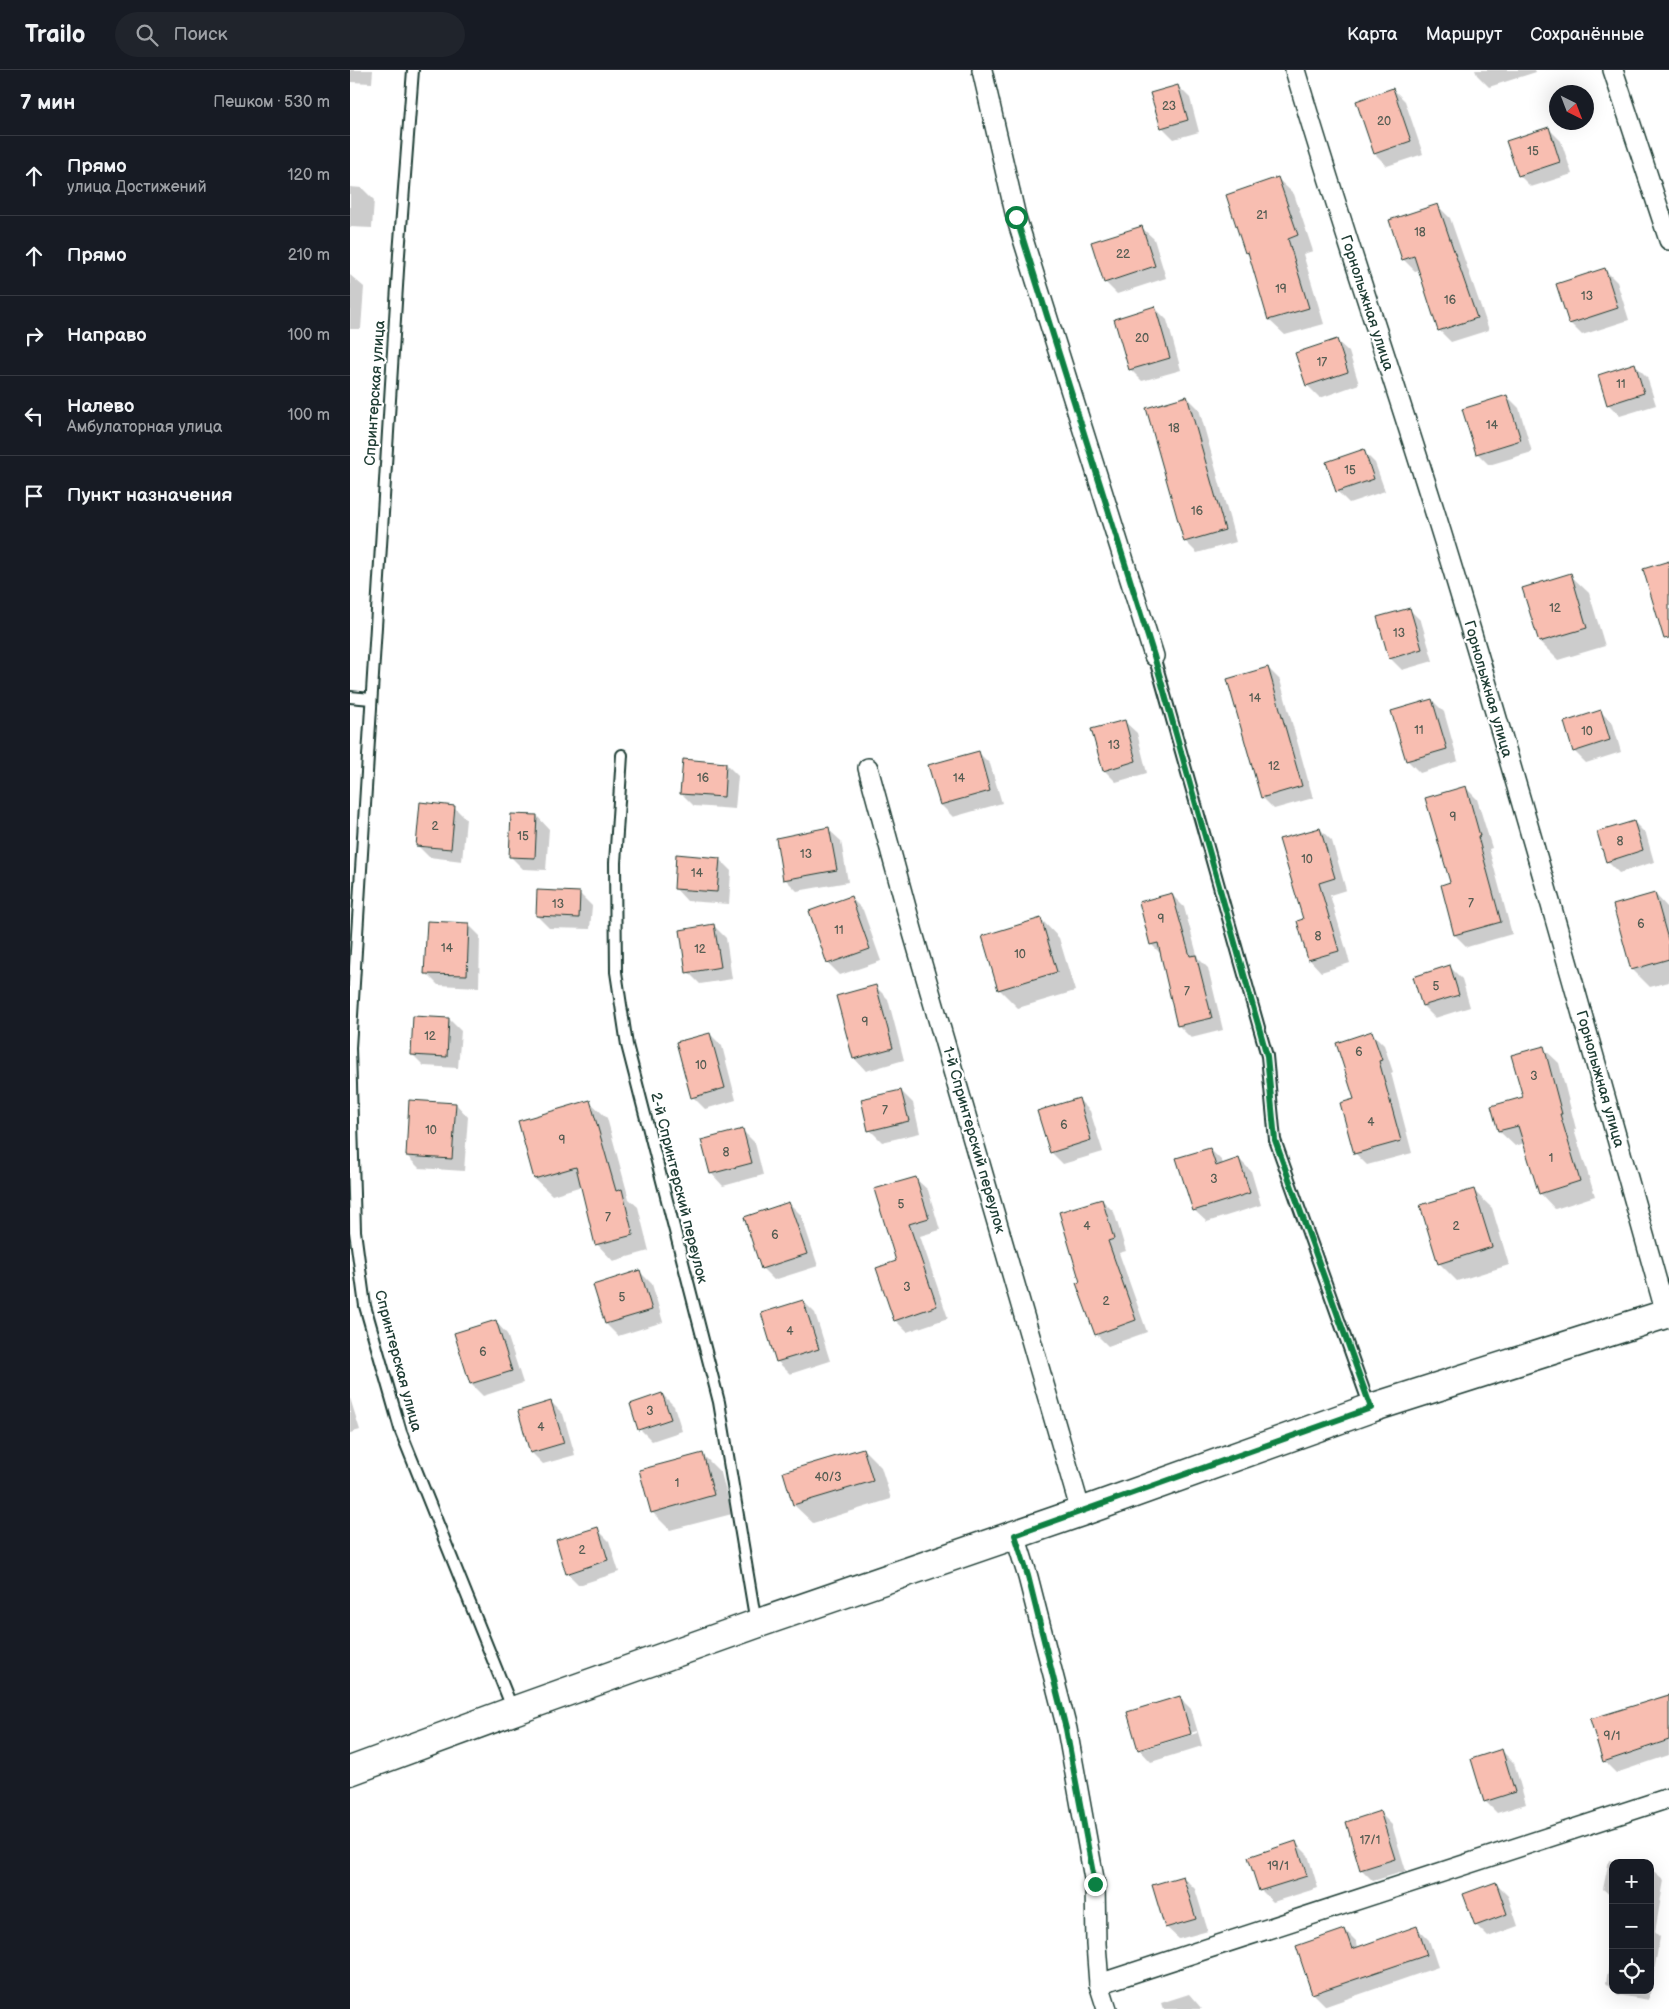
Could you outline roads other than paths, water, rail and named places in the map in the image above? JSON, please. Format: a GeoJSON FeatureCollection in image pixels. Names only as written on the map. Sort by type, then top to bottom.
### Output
{"type":"FeatureCollection","features":[{"type":"Feature","properties":{"kind":"street"},"geometry":{"type":"LineString","coordinates":[[982,70],[1016,217],[1154,656]]}},
{"type":"Feature","properties":{"kind":"street","name":"Горнолыжная улица"},"geometry":{"type":"LineString","coordinates":[[1295,70],[1454,572],[1667,1313]]}},
{"type":"Feature","properties":{"kind":"street"},"geometry":{"type":"LineString","coordinates":[[1613,70],[1669,240]]}},
{"type":"Feature","properties":{"kind":"street","name":"1-й Спринтерский переулок"},"geometry":{"type":"LineString","coordinates":[[868,768],[913,933],[1081,1512]]}},
{"type":"Feature","properties":{"kind":"street"},"geometry":{"type":"LineString","coordinates":[[350,1771],[756,1624],[1081,1512],[1371,1408],[1667,1313]]}},
{"type":"Feature","properties":{"kind":"street"},"geometry":{"type":"LineString","coordinates":[[1015,1535],[1028,1576],[1068,1739],[1095,1884],[1099,1984],[1107,2009]]}},
{"type":"Feature","properties":{"kind":"street"},"geometry":{"type":"LineString","coordinates":[[1099,1984],[1669,1798]]}},
{"type":"Feature","properties":{"kind":"lane","name":"Спринтерская улица"},"geometry":{"type":"LineString","coordinates":[[413,70],[399,254],[350,1048],[355,1231],[365,1306],[401,1432],[513,1711]]}},
{"type":"Feature","properties":{"kind":"lane"},"geometry":{"type":"LineString","coordinates":[[1154,656],[1267,1056],[1275,1140],[1371,1408]]}},
{"type":"Feature","properties":{"kind":"lane"},"geometry":{"type":"LineString","coordinates":[[350,697],[371,699]]}},
{"type":"Feature","properties":{"kind":"lane","name":"2-й Спринтерский переулок"},"geometry":{"type":"LineString","coordinates":[[622,754],[615,863],[616,972],[627,1046],[719,1402],[756,1624]]}}]}
